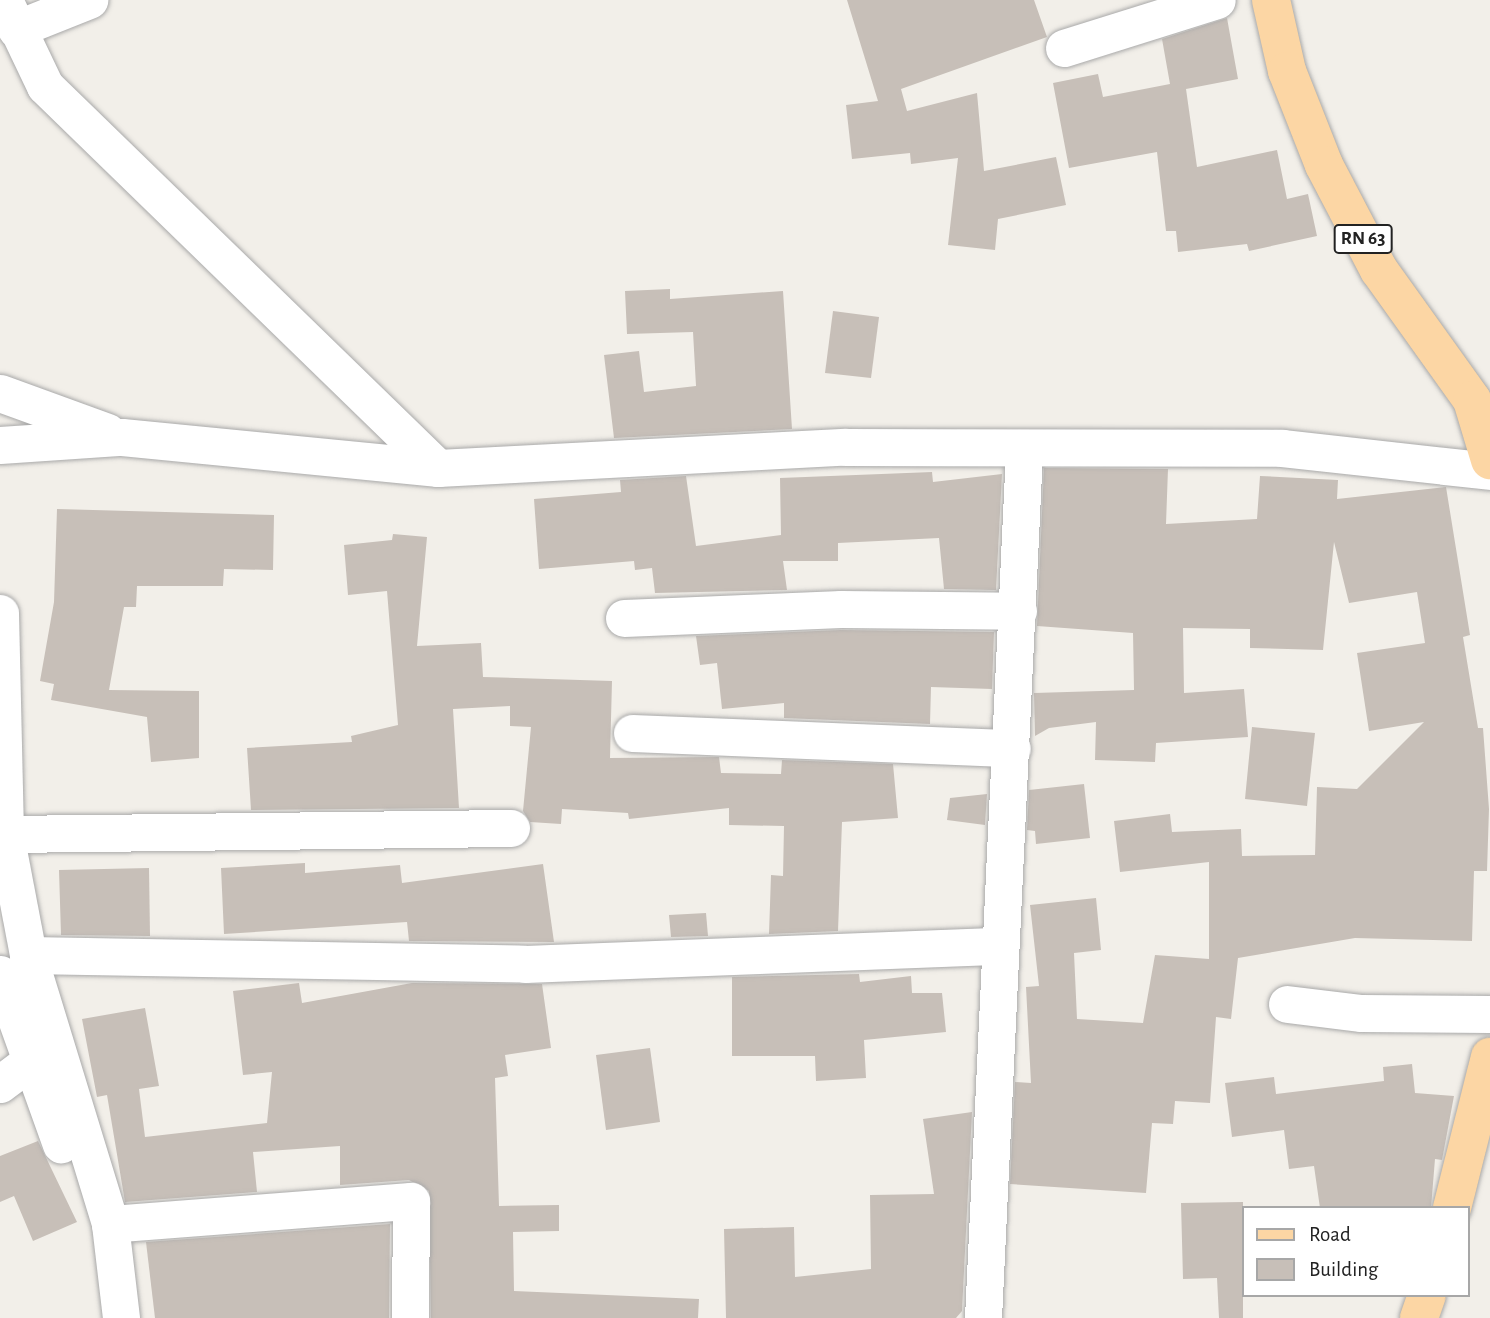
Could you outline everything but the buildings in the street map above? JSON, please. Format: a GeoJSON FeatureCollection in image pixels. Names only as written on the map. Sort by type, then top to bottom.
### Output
{"type":"FeatureCollection","features":[{"type":"Feature","properties":{"kind":"main road","name":"RN 63"},"geometry":{"type":"LineString","coordinates":[[1271,0],[1287,71],[1324,165],[1379,270],[1472,400],[1490,460]]}},
{"type":"Feature","properties":{"kind":"main road"},"geometry":{"type":"LineString","coordinates":[[1453,1206],[1490,1057]]}},
{"type":"Feature","properties":{"kind":"main road"},"geometry":{"type":"LineString","coordinates":[[1419,1318],[1426,1297]]}},
{"type":"Feature","properties":{"kind":"street"},"geometry":{"type":"LineString","coordinates":[[89,0],[10,14],[45,86],[438,468]]}},
{"type":"Feature","properties":{"kind":"street"},"geometry":{"type":"LineString","coordinates":[[1064,48],[1217,0]]}},
{"type":"Feature","properties":{"kind":"street"},"geometry":{"type":"LineString","coordinates":[[0,393],[122,437]]}},
{"type":"Feature","properties":{"kind":"street"},"geometry":{"type":"LineString","coordinates":[[0,445],[122,437],[438,468],[845,447],[1024,451],[1282,448],[1490,471]]}},
{"type":"Feature","properties":{"kind":"street"},"geometry":{"type":"LineString","coordinates":[[983,1318],[1024,451]]}},
{"type":"Feature","properties":{"kind":"street"},"geometry":{"type":"LineString","coordinates":[[624,618],[841,609],[1018,611]]}},
{"type":"Feature","properties":{"kind":"street"},"geometry":{"type":"LineString","coordinates":[[0,614],[5,834],[14,965],[31,1061],[120,1311]]}},
{"type":"Feature","properties":{"kind":"street"},"geometry":{"type":"LineString","coordinates":[[632,733],[1012,748]]}},
{"type":"Feature","properties":{"kind":"street"},"geometry":{"type":"LineString","coordinates":[[5,834],[511,828]]}},
{"type":"Feature","properties":{"kind":"street"},"geometry":{"type":"LineString","coordinates":[[14,965],[525,964],[1000,946]]}},
{"type":"Feature","properties":{"kind":"street"},"geometry":{"type":"LineString","coordinates":[[14,965],[110,1224],[120,1311]]}},
{"type":"Feature","properties":{"kind":"street"},"geometry":{"type":"LineString","coordinates":[[1287,1004],[1362,1013],[1490,1014]]}},
{"type":"Feature","properties":{"kind":"street"},"geometry":{"type":"LineString","coordinates":[[0,1084],[31,1061]]}},
{"type":"Feature","properties":{"kind":"street"},"geometry":{"type":"LineString","coordinates":[[110,1224],[411,1201],[410,1318]]}}]}
